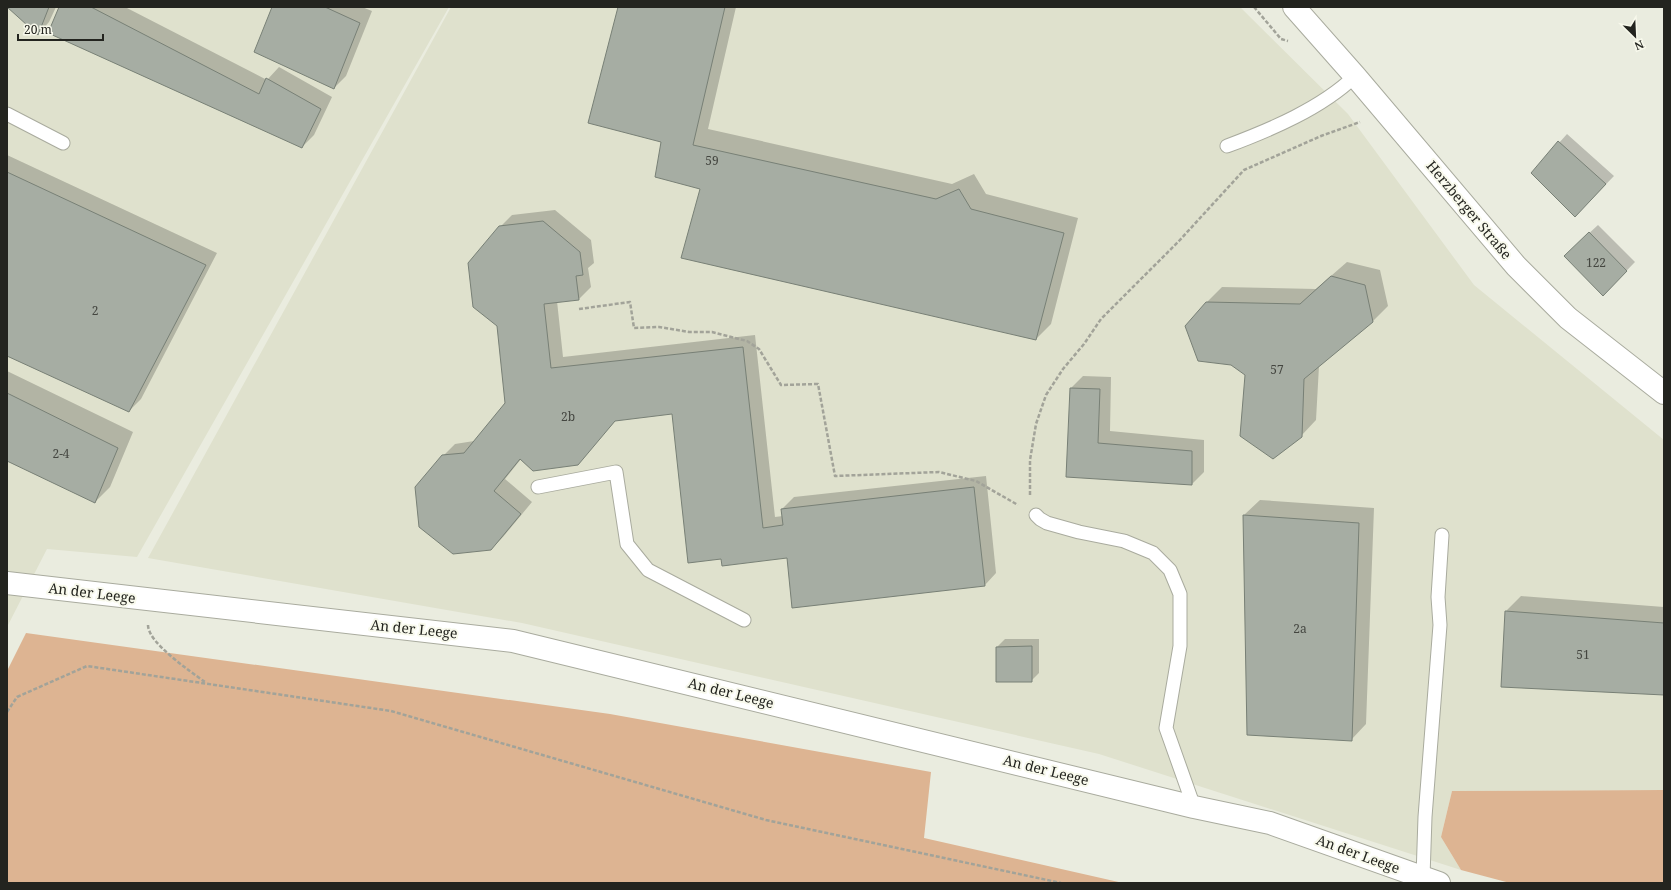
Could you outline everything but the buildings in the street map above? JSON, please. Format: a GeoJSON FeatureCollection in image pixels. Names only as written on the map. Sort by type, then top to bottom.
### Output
{"type":"FeatureCollection","features":[{"type":"Feature","properties":{"kind":"street","name":"Herzberger Straße"},"geometry":{"type":"LineString","coordinates":[[1294,7],[1355,76],[1516,266],[1568,318],[1664,393]]}},
{"type":"Feature","properties":{"kind":"street","name":"An der Leege"},"geometry":{"type":"LineString","coordinates":[[7,583],[513,641],[1194,807],[1270,823],[1431,880]]}},
{"type":"Feature","properties":{"kind":"lane"},"geometry":{"type":"LineString","coordinates":[[1227,146],[1263,132],[1325,100],[1342,90],[1355,76]]}},
{"type":"Feature","properties":{"kind":"lane"},"geometry":{"type":"LineString","coordinates":[[7,114],[63,143]]}},
{"type":"Feature","properties":{"kind":"lane"},"geometry":{"type":"LineString","coordinates":[[538,487],[616,472],[627,544],[648,570],[744,620]]}},
{"type":"Feature","properties":{"kind":"lane"},"geometry":{"type":"LineString","coordinates":[[1036,515],[1047,523],[1079,532],[1124,541],[1153,553],[1170,570],[1180,594],[1180,646],[1166,728],[1194,807]]}},
{"type":"Feature","properties":{"kind":"lane"},"geometry":{"type":"LineString","coordinates":[[1431,880],[1425,842],[1425,817],[1440,625],[1438,597],[1442,535]]}},
{"type":"Feature","properties":{"kind":"path"},"geometry":{"type":"LineString","coordinates":[[1036,515],[1030,494],[1030,460],[1036,424],[1046,395],[1063,370],[1084,344],[1100,319],[1179,241],[1244,170],[1321,136],[1363,122]]}},
{"type":"Feature","properties":{"kind":"path"},"geometry":{"type":"LineString","coordinates":[[578,308],[630,302],[634,328],[660,327],[689,332],[712,332],[747,341],[759,349],[781,385],[818,384],[835,476],[939,472],[976,481],[1036,515]]}},
{"type":"Feature","properties":{"kind":"path"},"geometry":{"type":"LineString","coordinates":[[148,600],[148,630],[163,650],[205,682]]}},
{"type":"Feature","properties":{"kind":"path"},"geometry":{"type":"LineString","coordinates":[[7,712],[17,697],[86,666],[391,710],[766,820],[1061,883]]}},
{"type":"Feature","properties":{"kind":"shaded area"},"geometry":{"type":"Polygon","coordinates":[[[7,7],[449,7],[137,557],[47,549],[7,627],[7,7]]]}},
{"type":"Feature","properties":{"kind":"shaded area"},"geometry":{"type":"Polygon","coordinates":[[[451,7],[1240,7],[1348,114],[1474,285],[1664,440],[1664,790],[1452,791],[1441,837],[1461,870],[1099,754],[522,623],[148,558],[451,7]]]}},
{"type":"Feature","properties":{"kind":"shaded area"},"geometry":{"type":"Polygon","coordinates":[[[26,633],[610,714],[931,772],[924,838],[1123,883],[7,883],[7,671],[26,633]]]}},
{"type":"Feature","properties":{"kind":"shaded area"},"geometry":{"type":"Polygon","coordinates":[[[1664,790],[1664,883],[1510,883],[1461,870],[1441,837],[1452,791],[1664,790]]]}}]}
